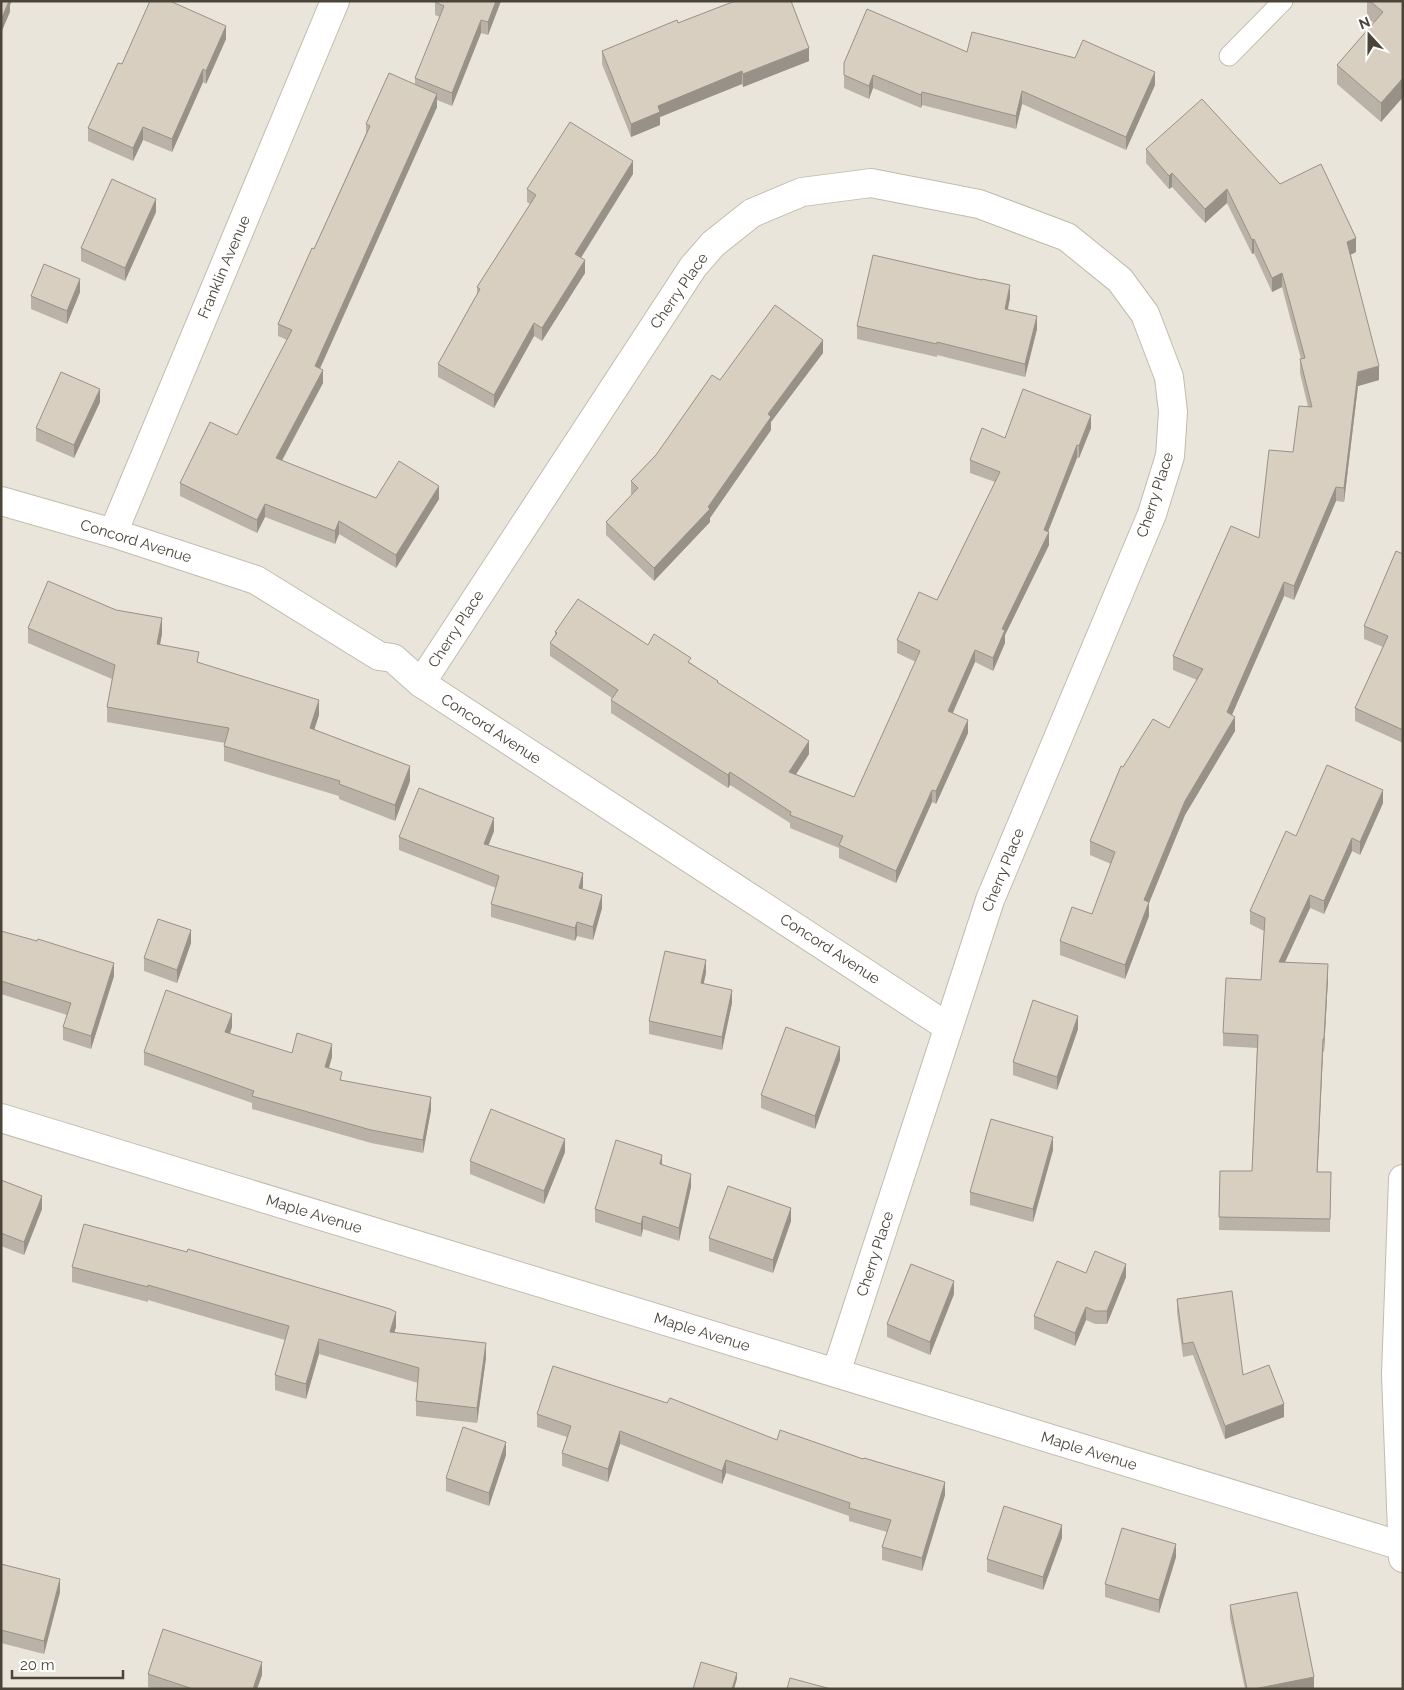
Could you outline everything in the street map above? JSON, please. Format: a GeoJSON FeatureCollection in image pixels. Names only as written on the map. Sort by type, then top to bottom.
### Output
{"type":"FeatureCollection","features":[{"type":"Feature","properties":{"kind":"street","name":"Franklin Avenue"},"geometry":{"type":"LineString","coordinates":[[112,533],[335,1]]}},
{"type":"Feature","properties":{"kind":"street","name":"Cherry Place"},"geometry":{"type":"LineString","coordinates":[[421,683],[693,267],[713,244],[752,213],[802,192],[872,183],[979,204],[1067,237],[1120,280],[1145,314],[1170,377],[1173,412],[1170,456],[1152,514],[990,900],[836,1373]]}},
{"type":"Feature","properties":{"kind":"street","name":"Concord Avenue"},"geometry":{"type":"LineString","coordinates":[[1,501],[112,533],[256,580],[379,656],[393,658],[421,683],[948,1026]]}},
{"type":"Feature","properties":{"kind":"street","name":"Maple Avenue"},"geometry":{"type":"LineString","coordinates":[[1,1118],[1402,1546]]}},
{"type":"Feature","properties":{"kind":"street"},"geometry":{"type":"LineString","coordinates":[[1403,1179],[1396,1375],[1403,1558]]}},
{"type":"Feature","properties":{"kind":"lane"},"geometry":{"type":"LineString","coordinates":[[1229,56],[1279,3]]}},
{"type":"Feature","properties":{"kind":"shaded area"},"geometry":{"type":"Polygon","coordinates":[[[1,1],[1403,1],[1403,1689],[1,1689],[1,1]]]}},
{"type":"Feature","properties":{"kind":"building"},"geometry":{"type":"Polygon","coordinates":[[[1,1],[9,1],[1,20],[1,1]]]}},
{"type":"Feature","properties":{"kind":"building"},"geometry":{"type":"Polygon","coordinates":[[[150,1],[170,1],[226,26],[206,71],[203,69],[172,139],[143,127],[133,148],[88,128],[118,63],[122,64],[150,1]]]}},
{"type":"Feature","properties":{"kind":"building"},"geometry":{"type":"Polygon","coordinates":[[[435,1],[496,1],[488,22],[481,20],[452,93],[415,78],[444,6],[435,1]]]}},
{"type":"Feature","properties":{"kind":"building"},"geometry":{"type":"Polygon","coordinates":[[[735,1],[791,1],[809,48],[743,74],[742,71],[658,106],[660,112],[631,124],[602,51],[677,20],[678,23],[735,1]]]}},
{"type":"Feature","properties":{"kind":"building"},"geometry":{"type":"Polygon","coordinates":[[[1370,1],[1403,1],[1403,78],[1381,103],[1337,65],[1383,12],[1370,1]]]}},
{"type":"Feature","properties":{"kind":"building"},"geometry":{"type":"Polygon","coordinates":[[[867,9],[967,52],[972,32],[1075,58],[1083,40],[1155,72],[1126,137],[1022,91],[1016,116],[922,92],[921,95],[873,75],[869,86],[844,75],[844,63],[867,9]]]}},
{"type":"Feature","properties":{"kind":"building"},"geometry":{"type":"Polygon","coordinates":[[[389,73],[437,94],[315,366],[323,370],[276,458],[376,498],[399,461],[439,486],[396,555],[339,521],[335,531],[265,504],[257,520],[180,483],[210,422],[237,435],[292,330],[278,324],[370,126],[366,124],[389,73]]]}},
{"type":"Feature","properties":{"kind":"building"},"geometry":{"type":"Polygon","coordinates":[[[1202,99],[1280,184],[1321,164],[1356,238],[1347,242],[1379,366],[1358,372],[1344,488],[1336,487],[1294,586],[1284,582],[1227,712],[1235,717],[1185,801],[1144,900],[1149,902],[1125,965],[1060,941],[1072,907],[1092,914],[1115,852],[1090,841],[1121,766],[1123,767],[1153,719],[1169,728],[1203,669],[1173,656],[1231,526],[1259,538],[1269,450],[1293,452],[1299,406],[1312,407],[1300,359],[1305,358],[1282,273],[1272,278],[1254,239],[1252,240],[1227,189],[1205,209],[1172,173],[1169,176],[1146,149],[1202,99]]]}},
{"type":"Feature","properties":{"kind":"building"},"geometry":{"type":"Polygon","coordinates":[[[570,122],[633,161],[575,254],[585,260],[542,328],[534,323],[494,395],[438,364],[480,289],[477,287],[536,195],[527,189],[570,122]]]}},
{"type":"Feature","properties":{"kind":"building"},"geometry":{"type":"Polygon","coordinates":[[[112,179],[156,199],[125,268],[81,248],[112,179]]]}},
{"type":"Feature","properties":{"kind":"building"},"geometry":{"type":"Polygon","coordinates":[[[873,255],[1010,285],[1005,309],[1037,316],[1025,364],[937,342],[937,344],[857,326],[873,255]]]}},
{"type":"Feature","properties":{"kind":"building"},"geometry":{"type":"Polygon","coordinates":[[[44,264],[80,279],[67,311],[31,296],[44,264]]]}},
{"type":"Feature","properties":{"kind":"building"},"geometry":{"type":"Polygon","coordinates":[[[775,305],[823,340],[768,414],[771,417],[708,507],[710,509],[654,568],[606,522],[638,488],[631,481],[656,455],[712,375],[720,380],[775,305]]]}},
{"type":"Feature","properties":{"kind":"building"},"geometry":{"type":"Polygon","coordinates":[[[61,372],[100,389],[74,445],[36,428],[61,372]]]}},
{"type":"Feature","properties":{"kind":"building"},"geometry":{"type":"Polygon","coordinates":[[[1023,389],[1091,415],[1079,446],[1077,445],[1044,530],[1049,532],[1002,629],[1005,630],[993,658],[975,650],[948,711],[968,720],[936,791],[932,790],[896,871],[839,845],[843,836],[790,815],[791,812],[730,772],[728,775],[611,700],[618,690],[550,643],[557,633],[555,632],[578,599],[648,645],[654,634],[691,658],[688,662],[809,741],[789,772],[854,797],[920,651],[897,640],[919,592],[937,600],[1000,472],[970,460],[982,428],[1005,438],[1023,389]]]}},
{"type":"Feature","properties":{"kind":"building"},"geometry":{"type":"Polygon","coordinates":[[[1396,551],[1403,554],[1403,730],[1355,708],[1388,636],[1364,626],[1396,551]]]}},
{"type":"Feature","properties":{"kind":"building"},"geometry":{"type":"Polygon","coordinates":[[[48,581],[116,610],[162,618],[157,644],[199,652],[197,662],[319,700],[310,728],[410,766],[395,805],[339,784],[340,781],[224,746],[229,728],[107,707],[115,665],[28,628],[48,581]]]}},
{"type":"Feature","properties":{"kind":"building"},"geometry":{"type":"Polygon","coordinates":[[[1327,765],[1383,790],[1360,842],[1352,838],[1324,901],[1310,895],[1279,962],[1328,964],[1317,1172],[1331,1172],[1330,1219],[1219,1217],[1220,1171],[1252,1171],[1258,1035],[1223,1033],[1226,978],[1261,980],[1265,918],[1250,911],[1286,831],[1296,836],[1327,765]]]}},
{"type":"Feature","properties":{"kind":"building"},"geometry":{"type":"Polygon","coordinates":[[[419,788],[494,818],[484,844],[583,873],[579,888],[602,895],[593,927],[577,922],[575,928],[491,904],[499,876],[399,837],[419,788]]]}},
{"type":"Feature","properties":{"kind":"building"},"geometry":{"type":"Polygon","coordinates":[[[158,919],[191,930],[177,970],[144,958],[158,919]]]}},
{"type":"Feature","properties":{"kind":"building"},"geometry":{"type":"Polygon","coordinates":[[[1,931],[37,941],[38,939],[114,963],[91,1036],[63,1027],[71,1003],[1,981],[1,931]]]}},
{"type":"Feature","properties":{"kind":"building"},"geometry":{"type":"Polygon","coordinates":[[[665,951],[706,960],[701,983],[732,990],[722,1037],[649,1021],[665,951]]]}},
{"type":"Feature","properties":{"kind":"building"},"geometry":{"type":"Polygon","coordinates":[[[166,990],[232,1014],[225,1032],[292,1053],[297,1033],[332,1044],[325,1067],[342,1072],[340,1080],[431,1097],[423,1140],[371,1130],[252,1096],[254,1091],[144,1052],[166,990]]]}},
{"type":"Feature","properties":{"kind":"building"},"geometry":{"type":"Polygon","coordinates":[[[1033,1000],[1078,1016],[1057,1077],[1013,1062],[1033,1000]]]}},
{"type":"Feature","properties":{"kind":"building"},"geometry":{"type":"Polygon","coordinates":[[[786,1027],[840,1047],[815,1116],[761,1095],[786,1027]]]}},
{"type":"Feature","properties":{"kind":"building"},"geometry":{"type":"Polygon","coordinates":[[[491,1109],[565,1139],[544,1191],[470,1161],[491,1109]]]}},
{"type":"Feature","properties":{"kind":"building"},"geometry":{"type":"Polygon","coordinates":[[[991,1119],[1053,1137],[1033,1209],[970,1192],[991,1119]]]}},
{"type":"Feature","properties":{"kind":"building"},"geometry":{"type":"Polygon","coordinates":[[[616,1140],[662,1155],[660,1164],[691,1174],[679,1228],[643,1216],[641,1224],[595,1209],[616,1140]]]}},
{"type":"Feature","properties":{"kind":"building"},"geometry":{"type":"Polygon","coordinates":[[[1,1180],[42,1196],[24,1242],[1,1233],[1,1180]]]}},
{"type":"Feature","properties":{"kind":"building"},"geometry":{"type":"Polygon","coordinates":[[[728,1186],[791,1208],[773,1260],[709,1238],[728,1186]]]}},
{"type":"Feature","properties":{"kind":"building"},"geometry":{"type":"Polygon","coordinates":[[[84,1224],[187,1252],[188,1249],[390,1309],[396,1312],[390,1332],[486,1343],[477,1408],[416,1401],[419,1368],[319,1339],[306,1384],[275,1375],[289,1326],[148,1285],[148,1287],[72,1267],[84,1224]]]}},
{"type":"Feature","properties":{"kind":"building"},"geometry":{"type":"Polygon","coordinates":[[[1095,1251],[1126,1264],[1107,1311],[1095,1311],[1086,1307],[1075,1333],[1034,1316],[1057,1261],[1086,1273],[1095,1251]]]}},
{"type":"Feature","properties":{"kind":"building"},"geometry":{"type":"Polygon","coordinates":[[[911,1264],[954,1281],[930,1342],[887,1324],[911,1264]]]}},
{"type":"Feature","properties":{"kind":"building"},"geometry":{"type":"Polygon","coordinates":[[[1232,1291],[1243,1375],[1269,1365],[1284,1404],[1225,1426],[1193,1342],[1183,1344],[1177,1299],[1232,1291]]]}},
{"type":"Feature","properties":{"kind":"building"},"geometry":{"type":"Polygon","coordinates":[[[553,1366],[667,1403],[670,1398],[777,1440],[780,1430],[863,1459],[945,1482],[922,1558],[882,1547],[891,1520],[849,1508],[850,1503],[726,1460],[722,1471],[620,1431],[608,1469],[562,1453],[571,1426],[537,1414],[553,1366]]]}},
{"type":"Feature","properties":{"kind":"building"},"geometry":{"type":"Polygon","coordinates":[[[463,1427],[506,1442],[489,1493],[446,1478],[463,1427]]]}},
{"type":"Feature","properties":{"kind":"building"},"geometry":{"type":"Polygon","coordinates":[[[1004,1506],[1062,1525],[1043,1577],[987,1559],[1004,1506]]]}},
{"type":"Feature","properties":{"kind":"building"},"geometry":{"type":"Polygon","coordinates":[[[1122,1528],[1176,1544],[1159,1600],[1105,1584],[1122,1528]]]}},
{"type":"Feature","properties":{"kind":"building"},"geometry":{"type":"Polygon","coordinates":[[[1,1564],[60,1579],[44,1641],[1,1630],[1,1564]]]}},
{"type":"Feature","properties":{"kind":"building"},"geometry":{"type":"Polygon","coordinates":[[[1297,1592],[1314,1677],[1247,1689],[1230,1605],[1297,1592]]]}},
{"type":"Feature","properties":{"kind":"building"},"geometry":{"type":"Polygon","coordinates":[[[163,1629],[262,1662],[253,1689],[193,1689],[148,1674],[163,1629]]]}},
{"type":"Feature","properties":{"kind":"building"},"geometry":{"type":"Polygon","coordinates":[[[701,1662],[737,1673],[732,1689],[693,1689],[701,1662]]]}},
{"type":"Feature","properties":{"kind":"building"},"geometry":{"type":"Polygon","coordinates":[[[790,1678],[831,1689],[787,1689],[790,1678]]]}}]}
